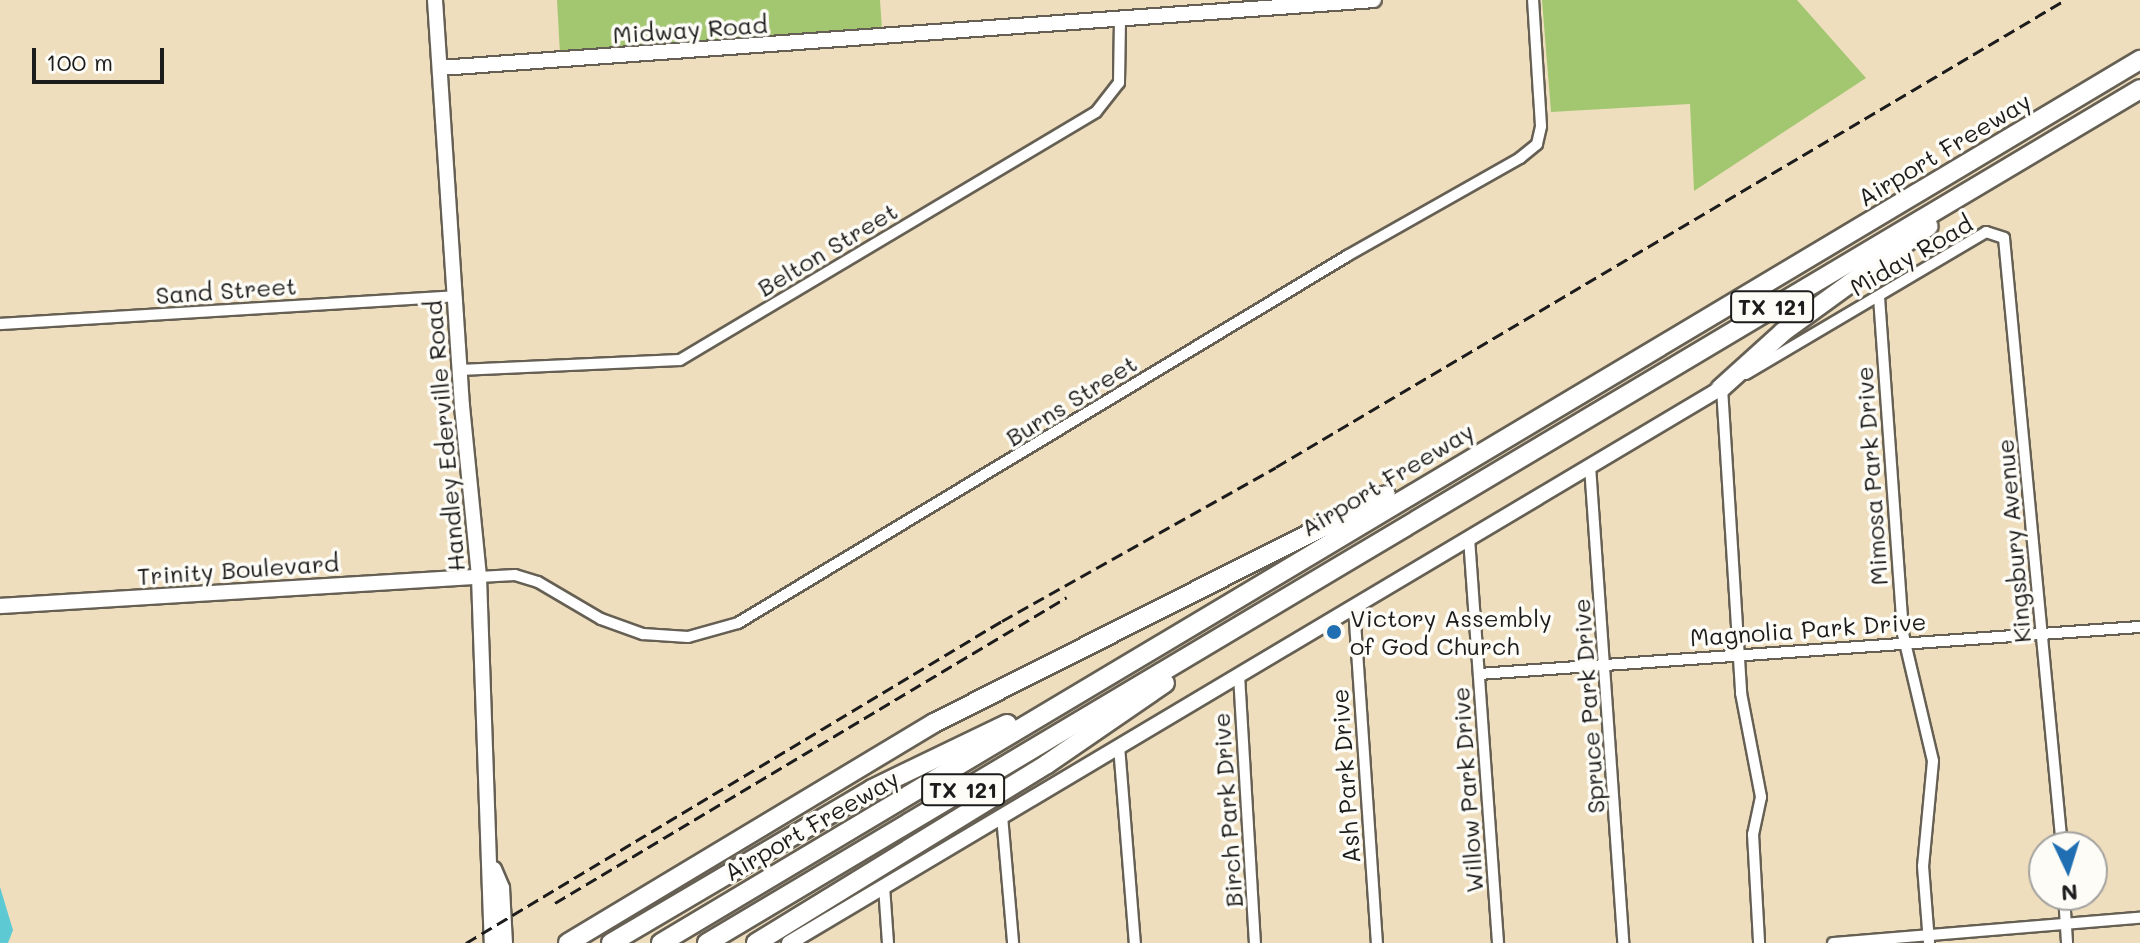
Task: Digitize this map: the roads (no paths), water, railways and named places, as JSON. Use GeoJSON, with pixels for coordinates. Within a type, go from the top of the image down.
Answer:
{"type":"FeatureCollection","features":[{"type":"Feature","properties":{"kind":"highway","name":"Airport Freeway"},"geometry":{"type":"LineString","coordinates":[[661,943],[1502,437],[2140,60]]}},
{"type":"Feature","properties":{"kind":"highway","name":"Airport Freeway"},"geometry":{"type":"LineString","coordinates":[[707,943],[2140,89]]}},
{"type":"Feature","properties":{"kind":"highway"},"geometry":{"type":"LineString","coordinates":[[1720,389],[1783,332],[2018,160]]}},
{"type":"Feature","properties":{"kind":"highway"},"geometry":{"type":"LineString","coordinates":[[568,943],[947,716],[1371,503],[1470,448],[1502,437]]}},
{"type":"Feature","properties":{"kind":"highway"},"geometry":{"type":"LineString","coordinates":[[756,943],[1116,717],[1220,637]]}},
{"type":"Feature","properties":{"kind":"highway"},"geometry":{"type":"LineString","coordinates":[[611,943],[872,789],[1114,672]]}},
{"type":"Feature","properties":{"kind":"main road","name":"Handley Ederville Road"},"geometry":{"type":"LineString","coordinates":[[435,0],[459,370],[479,577],[493,868],[492,943]]}},
{"type":"Feature","properties":{"kind":"main road","name":"Midway Road"},"geometry":{"type":"LineString","coordinates":[[440,68],[1120,19],[1223,6],[1374,0]]}},
{"type":"Feature","properties":{"kind":"main road"},"geometry":{"type":"LineString","coordinates":[[789,943],[1720,389]]}},
{"type":"Feature","properties":{"kind":"main road","name":"Trinity Boulevard"},"geometry":{"type":"LineString","coordinates":[[0,606],[479,577]]}},
{"type":"Feature","properties":{"kind":"main road","name":"Handley Ederville Road"},"geometry":{"type":"LineString","coordinates":[[493,868],[502,888],[505,943]]}},
{"type":"Feature","properties":{"kind":"street","name":"Burns Street"},"geometry":{"type":"LineString","coordinates":[[479,577],[515,575],[538,582],[601,619],[643,634],[688,637],[738,623],[1520,158],[1540,136],[1533,0]]}},
{"type":"Feature","properties":{"kind":"street","name":"Belton Street"},"geometry":{"type":"LineString","coordinates":[[459,370],[680,360],[1096,112],[1113,94],[1122,71],[1120,19]]}},
{"type":"Feature","properties":{"kind":"street","name":"Miday Road"},"geometry":{"type":"LineString","coordinates":[[1720,389],[1986,232],[1999,234]]}},
{"type":"Feature","properties":{"kind":"street","name":"Kingsbury Avenue"},"geometry":{"type":"LineString","coordinates":[[1999,234],[2006,244],[2060,831]]}},
{"type":"Feature","properties":{"kind":"street","name":"Sand Street"},"geometry":{"type":"LineString","coordinates":[[0,324],[454,296]]}},
{"type":"Feature","properties":{"kind":"street","name":"Mimosa Park Drive"},"geometry":{"type":"LineString","coordinates":[[1879,297],[1905,643],[1933,761],[1923,866],[1928,940]]}},
{"type":"Feature","properties":{"kind":"street"},"geometry":{"type":"LineString","coordinates":[[1720,389],[1747,739],[1761,797],[1753,834],[1759,943]]}},
{"type":"Feature","properties":{"kind":"street","name":"Spruce Park Drive"},"geometry":{"type":"LineString","coordinates":[[1590,466],[1606,662],[1623,943]]}},
{"type":"Feature","properties":{"kind":"street","name":"Willow Park Drive"},"geometry":{"type":"LineString","coordinates":[[1469,538],[1498,943]]}},
{"type":"Feature","properties":{"kind":"street","name":"Ash Park Drive"},"geometry":{"type":"LineString","coordinates":[[1354,607],[1377,943]]}},
{"type":"Feature","properties":{"kind":"street","name":"Magnolia Park Drive"},"geometry":{"type":"LineString","coordinates":[[1479,674],[1606,662],[2140,627]]}},
{"type":"Feature","properties":{"kind":"street","name":"Birch Park Drive"},"geometry":{"type":"LineString","coordinates":[[1239,675],[1255,943]]}},
{"type":"Feature","properties":{"kind":"street"},"geometry":{"type":"LineString","coordinates":[[1119,746],[1135,943]]}},
{"type":"Feature","properties":{"kind":"street"},"geometry":{"type":"LineString","coordinates":[[1002,816],[1013,943]]}},
{"type":"Feature","properties":{"kind":"street"},"geometry":{"type":"LineString","coordinates":[[884,886],[888,943]]}},
{"type":"Feature","properties":{"kind":"street"},"geometry":{"type":"LineString","coordinates":[[2065,911],[2067,943]]}},
{"type":"Feature","properties":{"kind":"street"},"geometry":{"type":"LineString","coordinates":[[1833,943],[1928,940],[2140,918]]}},
{"type":"Feature","properties":{"kind":"water"},"geometry":{"type":"Polygon","coordinates":[[[0,887],[13,930],[8,943],[0,943],[0,887]]]}},
{"type":"Feature","properties":{"kind":"railway"},"geometry":{"type":"LineString","coordinates":[[466,943],[1002,621],[1276,467],[2065,0]]}},
{"type":"Feature","properties":{"kind":"railway"},"geometry":{"type":"LineString","coordinates":[[555,903],[1067,597]]}},
{"type":"Feature","properties":{"kind":"place","name":"Victory Assembly of God Church"},"geometry":{"type":"Point","coordinates":[1334,632]}}]}
